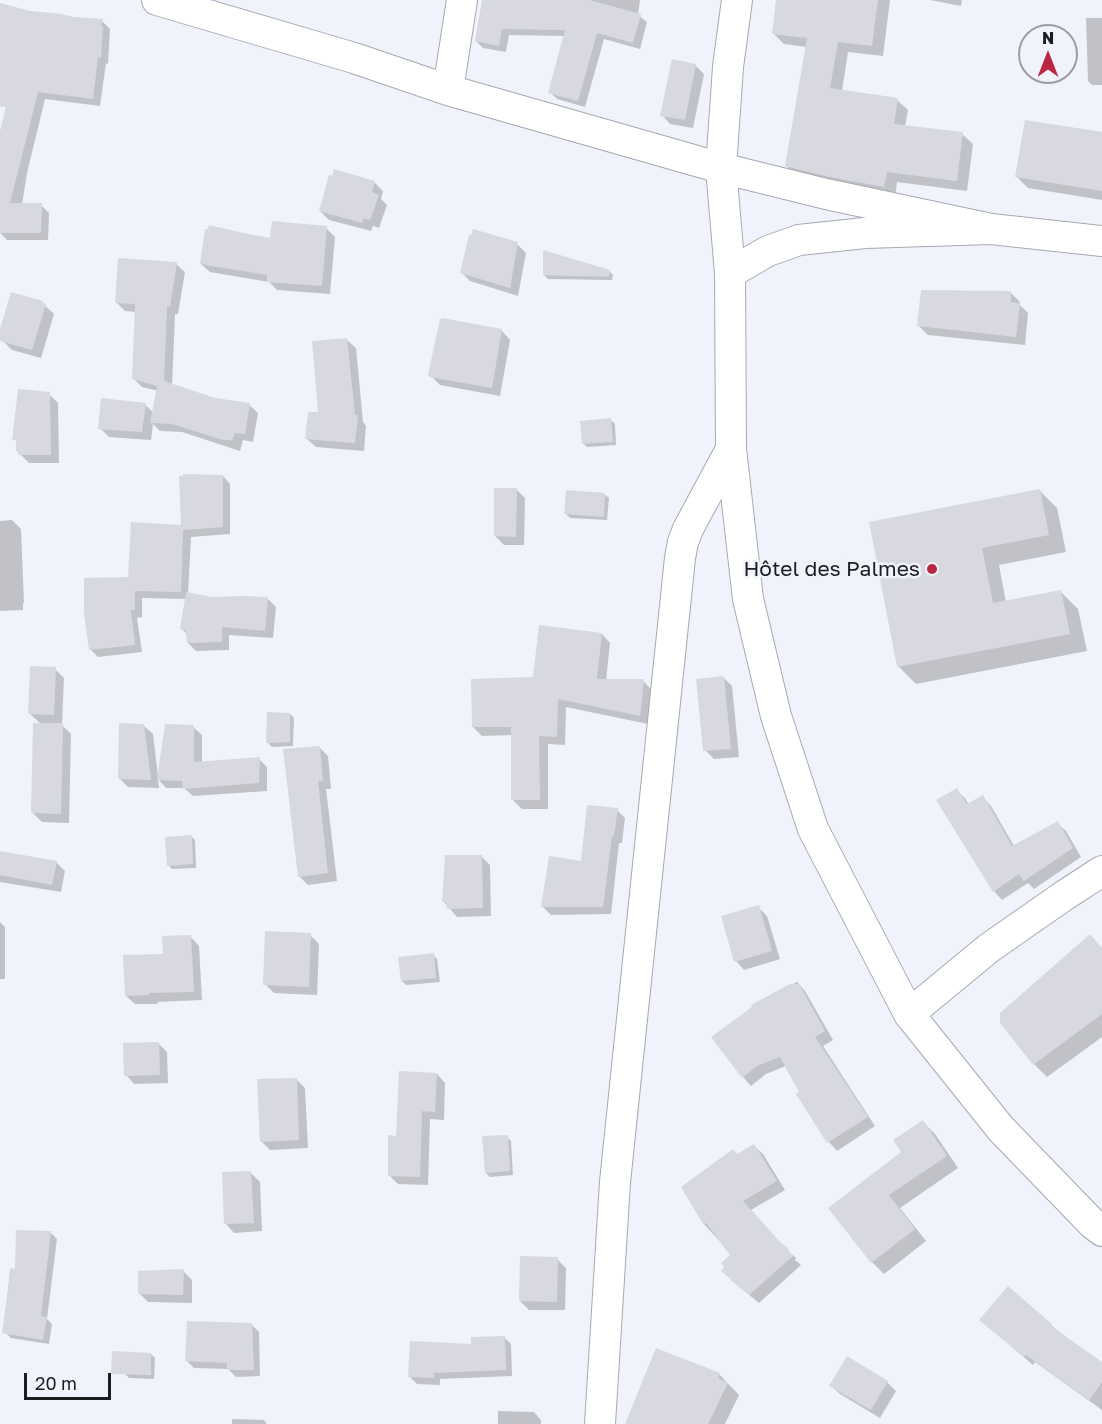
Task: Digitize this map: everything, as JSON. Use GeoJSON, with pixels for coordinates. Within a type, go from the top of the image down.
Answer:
{"type":"FeatureCollection","features":[{"type":"Feature","properties":{"kind":"street"},"geometry":{"type":"LineString","coordinates":[[157,0],[354,58],[448,90],[721,168],[826,194],[991,229],[1102,241]]}},
{"type":"Feature","properties":{"kind":"street"},"geometry":{"type":"LineString","coordinates":[[448,90],[462,0]]}},
{"type":"Feature","properties":{"kind":"street"},"geometry":{"type":"LineString","coordinates":[[738,0],[728,67],[721,168],[730,273],[731,449],[748,599],[776,716],[813,829],[909,1014],[1001,1129],[1092,1224],[1102,1231]]}},
{"type":"Feature","properties":{"kind":"street"},"geometry":{"type":"LineString","coordinates":[[730,273],[768,250],[799,240],[865,233],[991,229]]}},
{"type":"Feature","properties":{"kind":"street"},"geometry":{"type":"LineString","coordinates":[[600,1424],[615,1182],[680,558],[688,529],[731,449]]}},
{"type":"Feature","properties":{"kind":"street"},"geometry":{"type":"LineString","coordinates":[[909,1014],[989,948],[1102,871]]}},
{"type":"Feature","properties":{"kind":"building"},"geometry":{"type":"Polygon","coordinates":[[[482,0],[589,0],[641,14],[633,43],[597,33],[578,101],[548,93],[565,30],[502,29],[499,46],[475,41],[482,0]]]}},
{"type":"Feature","properties":{"kind":"building"},"geometry":{"type":"Polygon","coordinates":[[[776,0],[878,0],[872,46],[838,42],[830,88],[898,98],[894,124],[963,132],[957,181],[887,172],[884,187],[785,166],[807,38],[772,34],[776,0]]]}},
{"type":"Feature","properties":{"kind":"building"},"geometry":{"type":"Polygon","coordinates":[[[0,3],[30,11],[103,19],[101,58],[98,57],[93,99],[38,92],[10,203],[42,203],[41,233],[0,233],[0,131],[6,107],[0,106],[0,3]]]}},
{"type":"Feature","properties":{"kind":"building"},"geometry":{"type":"Polygon","coordinates":[[[672,59],[696,64],[685,120],[660,116],[672,59]]]}},
{"type":"Feature","properties":{"kind":"building"},"geometry":{"type":"Polygon","coordinates":[[[1025,120],[1102,132],[1102,191],[1015,177],[1025,120]]]}},
{"type":"Feature","properties":{"kind":"building"},"geometry":{"type":"Polygon","coordinates":[[[334,169],[375,181],[372,192],[379,195],[370,220],[364,218],[362,223],[319,211],[329,175],[332,176],[334,169]]]}},
{"type":"Feature","properties":{"kind":"building"},"geometry":{"type":"Polygon","coordinates":[[[272,221],[327,226],[322,286],[267,282],[267,275],[200,264],[205,229],[208,229],[209,225],[270,238],[272,221]]]}},
{"type":"Feature","properties":{"kind":"building"},"geometry":{"type":"Polygon","coordinates":[[[473,229],[518,242],[510,288],[460,273],[469,235],[473,229]]]}},
{"type":"Feature","properties":{"kind":"building"},"geometry":{"type":"Polygon","coordinates":[[[543,250],[610,270],[609,277],[543,275],[543,250]]]}},
{"type":"Feature","properties":{"kind":"building"},"geometry":{"type":"Polygon","coordinates":[[[118,258],[177,262],[170,307],[167,306],[164,381],[215,398],[250,403],[245,434],[235,433],[232,440],[223,440],[172,424],[150,423],[157,386],[132,379],[135,304],[115,303],[118,258]]]}},
{"type":"Feature","properties":{"kind":"building"},"geometry":{"type":"Polygon","coordinates":[[[921,290],[1011,291],[1011,302],[1020,303],[1016,337],[917,326],[921,290]]]}},
{"type":"Feature","properties":{"kind":"building"},"geometry":{"type":"Polygon","coordinates":[[[11,292],[43,301],[46,304],[32,350],[0,341],[0,329],[11,292]]]}},
{"type":"Feature","properties":{"kind":"building"},"geometry":{"type":"Polygon","coordinates":[[[442,318],[502,329],[492,388],[429,377],[442,318]]]}},
{"type":"Feature","properties":{"kind":"building"},"geometry":{"type":"Polygon","coordinates":[[[347,338],[355,415],[358,415],[355,443],[305,439],[308,412],[318,412],[312,341],[347,338]]]}},
{"type":"Feature","properties":{"kind":"building"},"geometry":{"type":"Polygon","coordinates":[[[18,389],[50,392],[51,455],[18,455],[16,451],[16,440],[12,440],[18,389]]]}},
{"type":"Feature","properties":{"kind":"building"},"geometry":{"type":"Polygon","coordinates":[[[101,398],[146,403],[142,432],[98,429],[101,398]]]}},
{"type":"Feature","properties":{"kind":"building"},"geometry":{"type":"Polygon","coordinates":[[[611,418],[613,442],[582,444],[580,421],[611,418]]]}},
{"type":"Feature","properties":{"kind":"building"},"geometry":{"type":"Polygon","coordinates":[[[183,474],[223,475],[223,527],[183,530],[181,592],[135,591],[135,610],[131,610],[135,645],[89,650],[84,612],[84,578],[128,577],[131,522],[181,525],[179,476],[183,474]]]}},
{"type":"Feature","properties":{"kind":"building"},"geometry":{"type":"Polygon","coordinates":[[[494,488],[517,488],[516,537],[494,536],[494,488]]]}},
{"type":"Feature","properties":{"kind":"building","name":"Hôtel des Palmes"},"geometry":{"type":"Polygon","coordinates":[[[1040,489],[1049,535],[982,548],[993,603],[1061,590],[1070,634],[897,667],[869,522],[1040,489]]]}},
{"type":"Feature","properties":{"kind":"building"},"geometry":{"type":"Polygon","coordinates":[[[566,490],[605,493],[604,517],[564,514],[566,490]]]}},
{"type":"Feature","properties":{"kind":"building"},"geometry":{"type":"Polygon","coordinates":[[[186,592],[212,597],[268,597],[265,631],[222,627],[222,642],[187,643],[186,630],[180,629],[186,592]]]}},
{"type":"Feature","properties":{"kind":"building"},"geometry":{"type":"Polygon","coordinates":[[[539,625],[602,633],[597,679],[644,679],[640,716],[558,699],[557,737],[539,736],[540,800],[511,800],[511,727],[472,727],[471,679],[533,677],[539,625]]]}},
{"type":"Feature","properties":{"kind":"building"},"geometry":{"type":"Polygon","coordinates":[[[30,666],[56,667],[54,715],[28,714],[30,666]]]}},
{"type":"Feature","properties":{"kind":"building"},"geometry":{"type":"Polygon","coordinates":[[[724,676],[731,749],[703,751],[696,679],[724,676]]]}},
{"type":"Feature","properties":{"kind":"building"},"geometry":{"type":"Polygon","coordinates":[[[267,712],[290,713],[290,742],[266,743],[267,712]]]}},
{"type":"Feature","properties":{"kind":"building"},"geometry":{"type":"Polygon","coordinates":[[[33,723],[63,723],[61,814],[31,813],[33,723]]]}},
{"type":"Feature","properties":{"kind":"building"},"geometry":{"type":"Polygon","coordinates":[[[119,723],[144,724],[151,780],[118,779],[119,723]]]}},
{"type":"Feature","properties":{"kind":"building"},"geometry":{"type":"Polygon","coordinates":[[[165,724],[194,725],[194,762],[260,757],[259,783],[183,789],[182,781],[157,780],[165,724]]]}},
{"type":"Feature","properties":{"kind":"building"},"geometry":{"type":"Polygon","coordinates":[[[320,746],[323,781],[318,781],[328,873],[298,877],[283,749],[320,746]]]}},
{"type":"Feature","properties":{"kind":"building"},"geometry":{"type":"Polygon","coordinates":[[[957,788],[967,804],[983,795],[1012,846],[1058,821],[1073,848],[1024,881],[1019,874],[993,892],[936,800],[957,788]]]}},
{"type":"Feature","properties":{"kind":"building"},"geometry":{"type":"Polygon","coordinates":[[[587,805],[618,808],[603,907],[541,907],[549,856],[581,861],[587,805]]]}},
{"type":"Feature","properties":{"kind":"building"},"geometry":{"type":"Polygon","coordinates":[[[192,835],[193,864],[167,866],[165,837],[192,835]]]}},
{"type":"Feature","properties":{"kind":"building"},"geometry":{"type":"Polygon","coordinates":[[[0,851],[57,861],[52,885],[0,875],[0,851]]]}},
{"type":"Feature","properties":{"kind":"building"},"geometry":{"type":"Polygon","coordinates":[[[445,855],[482,855],[483,908],[447,909],[447,903],[442,902],[445,855]]]}},
{"type":"Feature","properties":{"kind":"building"},"geometry":{"type":"Polygon","coordinates":[[[759,905],[772,951],[734,962],[721,916],[759,905]]]}},
{"type":"Feature","properties":{"kind":"building"},"geometry":{"type":"Polygon","coordinates":[[[265,931],[311,933],[309,987],[263,985],[265,931]]]}},
{"type":"Feature","properties":{"kind":"building"},"geometry":{"type":"Polygon","coordinates":[[[1090,934],[1102,948],[1102,1014],[1033,1065],[1000,1023],[1000,1013],[1090,934]]]}},
{"type":"Feature","properties":{"kind":"building"},"geometry":{"type":"Polygon","coordinates":[[[191,935],[194,992],[125,996],[123,955],[163,954],[162,936],[191,935]]]}},
{"type":"Feature","properties":{"kind":"building"},"geometry":{"type":"Polygon","coordinates":[[[434,953],[436,978],[401,981],[398,957],[434,953]]]}},
{"type":"Feature","properties":{"kind":"building"},"geometry":{"type":"Polygon","coordinates":[[[790,984],[799,984],[825,1031],[815,1037],[868,1117],[827,1143],[796,1094],[799,1092],[780,1057],[757,1066],[742,1078],[711,1037],[752,1007],[751,1005],[790,984]]]}},
{"type":"Feature","properties":{"kind":"building"},"geometry":{"type":"Polygon","coordinates":[[[159,1042],[160,1075],[124,1076],[123,1043],[159,1042]]]}},
{"type":"Feature","properties":{"kind":"building"},"geometry":{"type":"Polygon","coordinates":[[[399,1071],[437,1073],[435,1112],[422,1111],[420,1177],[388,1176],[388,1135],[396,1136],[399,1071]]]}},
{"type":"Feature","properties":{"kind":"building"},"geometry":{"type":"Polygon","coordinates":[[[297,1078],[299,1140],[260,1142],[257,1079],[297,1078]]]}},
{"type":"Feature","properties":{"kind":"building"},"geometry":{"type":"Polygon","coordinates":[[[923,1120],[947,1156],[889,1195],[915,1229],[871,1263],[828,1208],[901,1152],[893,1140],[923,1120]]]}},
{"type":"Feature","properties":{"kind":"building"},"geometry":{"type":"Polygon","coordinates":[[[508,1135],[510,1171],[485,1173],[482,1136],[508,1135]]]}},
{"type":"Feature","properties":{"kind":"building"},"geometry":{"type":"Polygon","coordinates":[[[754,1144],[777,1181],[743,1201],[793,1256],[749,1295],[721,1271],[724,1267],[721,1263],[730,1255],[706,1223],[703,1224],[681,1187],[733,1149],[737,1154],[754,1144]]]}},
{"type":"Feature","properties":{"kind":"building"},"geometry":{"type":"Polygon","coordinates":[[[251,1171],[254,1223],[224,1224],[222,1172],[251,1171]]]}},
{"type":"Feature","properties":{"kind":"building"},"geometry":{"type":"Polygon","coordinates":[[[16,1230],[51,1231],[41,1316],[47,1317],[43,1340],[2,1333],[11,1268],[15,1269],[16,1230]]]}},
{"type":"Feature","properties":{"kind":"building"},"geometry":{"type":"Polygon","coordinates":[[[520,1256],[558,1257],[557,1302],[519,1301],[520,1256]]]}},
{"type":"Feature","properties":{"kind":"building"},"geometry":{"type":"Polygon","coordinates":[[[184,1269],[183,1295],[138,1294],[138,1271],[184,1269]]]}},
{"type":"Feature","properties":{"kind":"building"},"geometry":{"type":"Polygon","coordinates":[[[1008,1286],[1052,1324],[1051,1326],[1102,1362],[1102,1382],[1089,1400],[1026,1355],[1024,1357],[979,1320],[1008,1286]]]}},
{"type":"Feature","properties":{"kind":"building"},"geometry":{"type":"Polygon","coordinates":[[[187,1321],[252,1323],[254,1370],[227,1370],[227,1363],[185,1361],[187,1321]]]}},
{"type":"Feature","properties":{"kind":"building"},"geometry":{"type":"Polygon","coordinates":[[[505,1336],[506,1370],[434,1373],[434,1378],[408,1377],[410,1341],[471,1344],[471,1337],[505,1336]]]}},
{"type":"Feature","properties":{"kind":"building"},"geometry":{"type":"Polygon","coordinates":[[[656,1348],[720,1373],[718,1378],[728,1383],[708,1424],[625,1424],[656,1348]]]}},
{"type":"Feature","properties":{"kind":"building"},"geometry":{"type":"Polygon","coordinates":[[[112,1351],[151,1353],[151,1375],[111,1374],[112,1351]]]}},
{"type":"Feature","properties":{"kind":"building"},"geometry":{"type":"Polygon","coordinates":[[[847,1356],[888,1381],[871,1410],[829,1386],[847,1356]]]}},
{"type":"Feature","properties":{"kind":"place","name":"Hôtel des Palmes"},"geometry":{"type":"Point","coordinates":[932,569]}}]}
